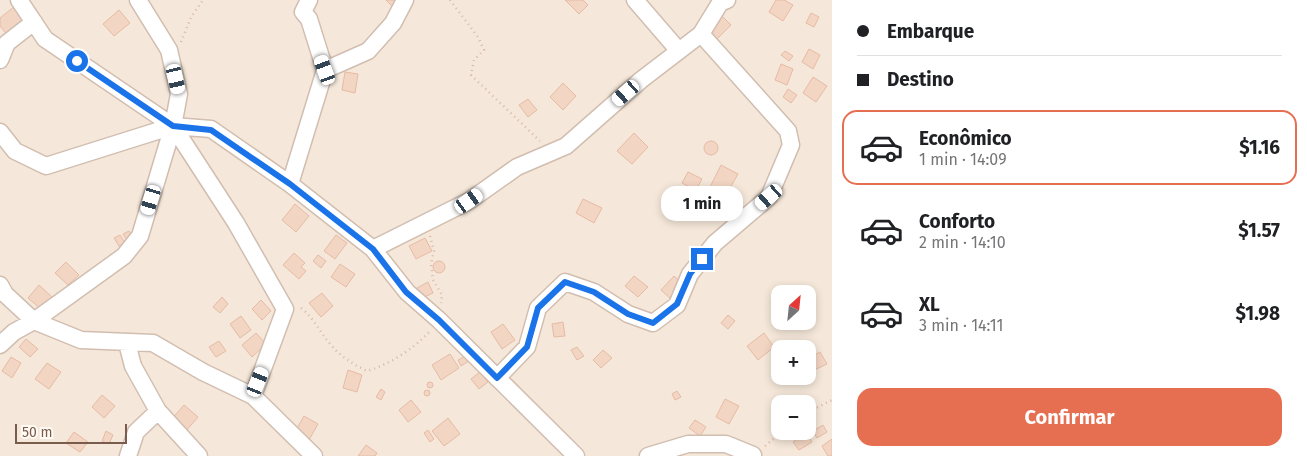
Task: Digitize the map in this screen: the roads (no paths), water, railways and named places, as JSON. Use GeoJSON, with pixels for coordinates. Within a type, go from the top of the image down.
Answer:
{"type":"FeatureCollection","features":[{"type":"Feature","properties":{"kind":"street"},"geometry":{"type":"LineString","coordinates":[[19,0],[45,39],[173,126],[236,223],[285,309],[253,396]]}},
{"type":"Feature","properties":{"kind":"street"},"geometry":{"type":"LineString","coordinates":[[0,345],[14,332],[124,256],[140,236],[173,126],[179,94],[169,50],[138,0]]}},
{"type":"Feature","properties":{"kind":"street"},"geometry":{"type":"LineString","coordinates":[[290,184],[325,70],[309,19],[303,12],[309,0]]}},
{"type":"Feature","properties":{"kind":"street"},"geometry":{"type":"LineString","coordinates":[[325,70],[368,51],[393,22],[405,0]]}},
{"type":"Feature","properties":{"kind":"street"},"geometry":{"type":"LineString","coordinates":[[635,0],[680,51]]}},
{"type":"Feature","properties":{"kind":"street"},"geometry":{"type":"LineString","coordinates":[[373,249],[469,201],[517,167],[566,146],[641,80],[701,34],[721,1]]}},
{"type":"Feature","properties":{"kind":"street"},"geometry":{"type":"LineString","coordinates":[[0,60],[7,43],[34,22]]}},
{"type":"Feature","properties":{"kind":"street"},"geometry":{"type":"LineString","coordinates":[[497,378],[527,347],[538,308],[565,282],[594,292],[628,314],[653,323],[677,304],[690,274],[714,243],[769,197],[791,145],[788,131],[701,34]]}},
{"type":"Feature","properties":{"kind":"street"},"geometry":{"type":"LineString","coordinates":[[0,132],[16,151],[46,166],[173,126],[211,130],[290,184],[373,249],[406,292],[439,320],[576,456]]}},
{"type":"Feature","properties":{"kind":"street"},"geometry":{"type":"LineString","coordinates":[[0,285],[4,294],[34,320],[81,340],[153,344],[203,372],[253,396],[314,456]]}},
{"type":"Feature","properties":{"kind":"street"},"geometry":{"type":"LineString","coordinates":[[127,343],[133,366],[158,411],[199,456]]}},
{"type":"Feature","properties":{"kind":"street"},"geometry":{"type":"LineString","coordinates":[[128,456],[136,432],[158,411]]}},
{"type":"Feature","properties":{"kind":"street"},"geometry":{"type":"LineString","coordinates":[[648,456],[688,444],[726,444],[753,455]]}}]}
